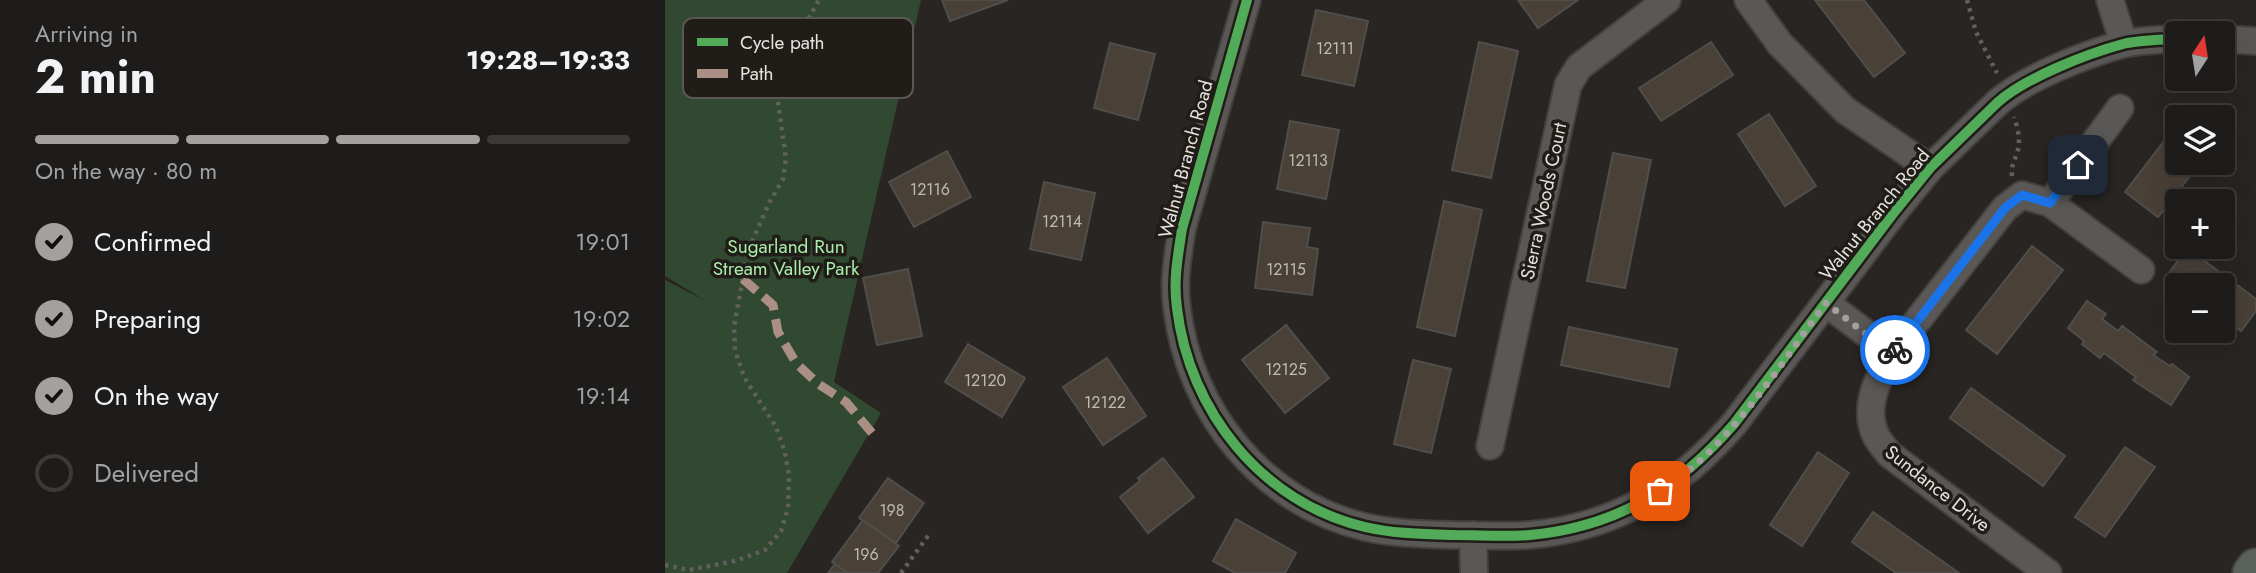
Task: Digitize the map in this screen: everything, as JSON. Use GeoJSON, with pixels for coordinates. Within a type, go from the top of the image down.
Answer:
{"type":"FeatureCollection","features":[{"type":"Feature","properties":{"kind":"highway"},"geometry":{"type":"LineString","coordinates":[[2252,573],[2256,568]]}},
{"type":"Feature","properties":{"kind":"street","name":"Walnut Branch Road"},"geometry":{"type":"LineString","coordinates":[[1247,0],[1182,229],[1176,268],[1176,306],[1182,344],[1195,382],[1214,419],[1237,449],[1263,475],[1291,496],[1327,515],[1364,527],[1400,533],[1528,535],[1567,530],[1619,513],[1677,481],[1707,454],[1734,424],[1930,168],[2006,95],[2071,62],[2124,44],[2165,40]]}},
{"type":"Feature","properties":{"kind":"street","name":"Sierra Woods Court"},"geometry":{"type":"LineString","coordinates":[[1490,446],[1568,85],[1579,67],[1667,0]]}},
{"type":"Feature","properties":{"kind":"street"},"geometry":{"type":"LineString","coordinates":[[1748,0],[1780,44],[1845,110],[1930,168]]}},
{"type":"Feature","properties":{"kind":"street"},"geometry":{"type":"LineString","coordinates":[[2110,0],[2124,44]]}},
{"type":"Feature","properties":{"kind":"street"},"geometry":{"type":"LineString","coordinates":[[2235,39],[2256,41]]}},
{"type":"Feature","properties":{"kind":"street"},"geometry":{"type":"LineString","coordinates":[[2050,203],[2120,108]]}},
{"type":"Feature","properties":{"kind":"street"},"geometry":{"type":"LineString","coordinates":[[2022,195],[2050,203],[2141,270]]}},
{"type":"Feature","properties":{"kind":"street","name":"Sundance Drive"},"geometry":{"type":"LineString","coordinates":[[2022,195],[2005,208],[1892,354],[1874,390],[1870,418],[1876,437],[1889,454],[2048,573]]}},
{"type":"Feature","properties":{"kind":"street"},"geometry":{"type":"LineString","coordinates":[[1826,303],[1892,354]]}},
{"type":"Feature","properties":{"kind":"street"},"geometry":{"type":"LineString","coordinates":[[1473,535],[1475,573]]}},
{"type":"Feature","properties":{"kind":"path"},"geometry":{"type":"LineString","coordinates":[[809,18],[819,0]]}},
{"type":"Feature","properties":{"kind":"path"},"geometry":{"type":"LineString","coordinates":[[1967,0],[1976,32],[2018,127],[2019,150],[2011,166],[2012,181],[2022,195]]}},
{"type":"Feature","properties":{"kind":"path"},"geometry":{"type":"LineString","coordinates":[[665,565],[689,570],[735,561],[765,550],[781,531],[787,508],[789,476],[785,453],[776,427],[744,377],[734,350],[734,326],[748,251],[783,179],[786,159],[777,98]]}},
{"type":"Feature","properties":{"kind":"path"},"geometry":{"type":"LineString","coordinates":[[901,573],[930,533]]}},
{"type":"Feature","properties":{"kind":"green space","name":"Sugarland Run Stream Valley Park"},"geometry":{"type":"Polygon","coordinates":[[[665,0],[921,0],[913,35],[913,18],[683,18],[683,98],[899,98],[834,382],[881,413],[787,573],[665,573],[665,280],[706,301],[665,276],[665,0]]]}},
{"type":"Feature","properties":{"kind":"building"},"geometry":{"type":"Polygon","coordinates":[[[942,0],[1008,0],[950,21],[942,0]]]}},
{"type":"Feature","properties":{"kind":"building"},"geometry":{"type":"Polygon","coordinates":[[[1518,0],[1578,0],[1538,28],[1518,0]]]}},
{"type":"Feature","properties":{"kind":"building"},"geometry":{"type":"Polygon","coordinates":[[[1815,0],[1864,0],[1905,53],[1874,77],[1815,0]]]}},
{"type":"Feature","properties":{"kind":"building"},"geometry":{"type":"Polygon","coordinates":[[[1316,10],[1368,21],[1354,86],[1302,75],[1316,10]]]}},
{"type":"Feature","properties":{"kind":"building"},"geometry":{"type":"Polygon","coordinates":[[[1479,42],[1518,51],[1491,178],[1452,170],[1479,42]]]}},
{"type":"Feature","properties":{"kind":"building"},"geometry":{"type":"Polygon","coordinates":[[[1711,42],[1733,75],[1661,121],[1639,88],[1711,42]]]}},
{"type":"Feature","properties":{"kind":"building"},"geometry":{"type":"Polygon","coordinates":[[[1110,43],[1155,54],[1138,120],[1094,108],[1110,43]]]}},
{"type":"Feature","properties":{"kind":"building"},"geometry":{"type":"Polygon","coordinates":[[[1769,114],[1816,186],[1785,206],[1738,134],[1769,114]]]}},
{"type":"Feature","properties":{"kind":"building"},"geometry":{"type":"Polygon","coordinates":[[[1290,121],[1339,130],[1326,199],[1277,189],[1290,121]]]}},
{"type":"Feature","properties":{"kind":"building"},"geometry":{"type":"Polygon","coordinates":[[[2165,140],[2165,175],[2191,175],[2180,189],[2165,189],[2165,208],[2158,217],[2125,192],[2165,140]]]}},
{"type":"Feature","properties":{"kind":"building"},"geometry":{"type":"Polygon","coordinates":[[[947,151],[971,197],[914,227],[889,182],[947,151]]]}},
{"type":"Feature","properties":{"kind":"building"},"geometry":{"type":"Polygon","coordinates":[[[1613,153],[1651,160],[1625,288],[1587,281],[1613,153]]]}},
{"type":"Feature","properties":{"kind":"building"},"geometry":{"type":"Polygon","coordinates":[[[1044,182],[1095,193],[1081,260],[1030,249],[1044,182]]]}},
{"type":"Feature","properties":{"kind":"building"},"geometry":{"type":"Polygon","coordinates":[[[1444,201],[1482,210],[1455,336],[1417,327],[1444,201]]]}},
{"type":"Feature","properties":{"kind":"building"},"geometry":{"type":"Polygon","coordinates":[[[1263,222],[1310,228],[1307,247],[1318,249],[1312,295],[1255,288],[1263,222]]]}},
{"type":"Feature","properties":{"kind":"building"},"geometry":{"type":"Polygon","coordinates":[[[2032,246],[2063,270],[1997,354],[1966,330],[2032,246]]]}},
{"type":"Feature","properties":{"kind":"building"},"geometry":{"type":"Polygon","coordinates":[[[2179,259],[2202,259],[2221,273],[2169,273],[2179,259]]]}},
{"type":"Feature","properties":{"kind":"building"},"geometry":{"type":"Polygon","coordinates":[[[908,269],[922,336],[877,345],[863,278],[908,269]]]}},
{"type":"Feature","properties":{"kind":"building"},"geometry":{"type":"Polygon","coordinates":[[[2235,283],[2256,299],[2256,311],[2241,331],[2235,327],[2235,283]]]}},
{"type":"Feature","properties":{"kind":"building"},"geometry":{"type":"Polygon","coordinates":[[[2087,301],[2106,314],[2102,319],[2118,331],[2122,326],[2157,352],[2153,355],[2170,366],[2172,364],[2189,377],[2171,405],[2133,380],[2136,377],[2104,353],[2100,358],[2068,328],[2087,301]]]}},
{"type":"Feature","properties":{"kind":"building"},"geometry":{"type":"Polygon","coordinates":[[[1286,325],[1329,378],[1285,413],[1242,360],[1286,325]]]}},
{"type":"Feature","properties":{"kind":"building"},"geometry":{"type":"Polygon","coordinates":[[[1569,327],[1677,349],[1669,387],[1561,365],[1569,327]]]}},
{"type":"Feature","properties":{"kind":"building"},"geometry":{"type":"Polygon","coordinates":[[[968,344],[1025,378],[1002,417],[945,382],[968,344]]]}},
{"type":"Feature","properties":{"kind":"building"},"geometry":{"type":"Polygon","coordinates":[[[1107,358],[1146,416],[1103,445],[1063,387],[1107,358]]]}},
{"type":"Feature","properties":{"kind":"building"},"geometry":{"type":"Polygon","coordinates":[[[1413,360],[1451,369],[1431,453],[1394,444],[1413,360]]]}},
{"type":"Feature","properties":{"kind":"building"},"geometry":{"type":"Polygon","coordinates":[[[1971,388],[2065,456],[2043,486],[1950,418],[1971,388]]]}},
{"type":"Feature","properties":{"kind":"building"},"geometry":{"type":"Polygon","coordinates":[[[2125,447],[2155,467],[2105,537],[2075,517],[2125,447]]]}},
{"type":"Feature","properties":{"kind":"building"},"geometry":{"type":"Polygon","coordinates":[[[1818,452],[1849,473],[1802,546],[1770,525],[1818,452]]]}},
{"type":"Feature","properties":{"kind":"building"},"geometry":{"type":"Polygon","coordinates":[[[1163,458],[1194,497],[1148,533],[1120,497],[1163,458]]]}},
{"type":"Feature","properties":{"kind":"building"},"geometry":{"type":"Polygon","coordinates":[[[888,478],[924,503],[896,543],[859,518],[888,478]]]}},
{"type":"Feature","properties":{"kind":"building"},"geometry":{"type":"Polygon","coordinates":[[[1873,512],[1959,573],[1896,573],[1852,542],[1873,512]]]}},
{"type":"Feature","properties":{"kind":"building"},"geometry":{"type":"Polygon","coordinates":[[[1236,519],[1296,553],[1285,573],[1235,573],[1213,561],[1236,519]]]}},
{"type":"Feature","properties":{"kind":"building"},"geometry":{"type":"Polygon","coordinates":[[[863,520],[899,546],[878,573],[848,573],[832,562],[863,520]]]}},
{"type":"Feature","properties":{"kind":"building"},"geometry":{"type":"Polygon","coordinates":[[[835,564],[848,573],[828,573],[835,564]]]}},
{"type":"Feature","properties":{"kind":"marked path"},"geometry":{"type":"LineString","coordinates":[[743,279],[773,305],[778,332],[796,363],[817,383],[846,402],[873,434]]}},
{"type":"Feature","properties":{"kind":"cycle path"},"geometry":{"type":"LineString","coordinates":[[1247,0],[1182,229],[1176,288],[1184,346],[1197,382],[1215,416],[1237,447],[1263,474],[1294,497],[1328,515],[1365,527],[1421,534],[1511,536],[1561,531],[1618,514],[1667,486],[1690,468],[1734,424],[1930,168],[1997,103],[2039,76],[2092,54],[2130,43],[2165,39]]}},
{"type":"Feature","properties":{"kind":"way so far"},"geometry":{"type":"LineString","coordinates":[[1660,491],[1677,481],[1707,454],[1734,424],[1826,303],[1892,354],[1895,350]]}},
{"type":"Feature","properties":{"kind":"route"},"geometry":{"type":"LineString","coordinates":[[1895,350],[2005,208],[2022,195],[2050,203],[2078,165]]}}]}
